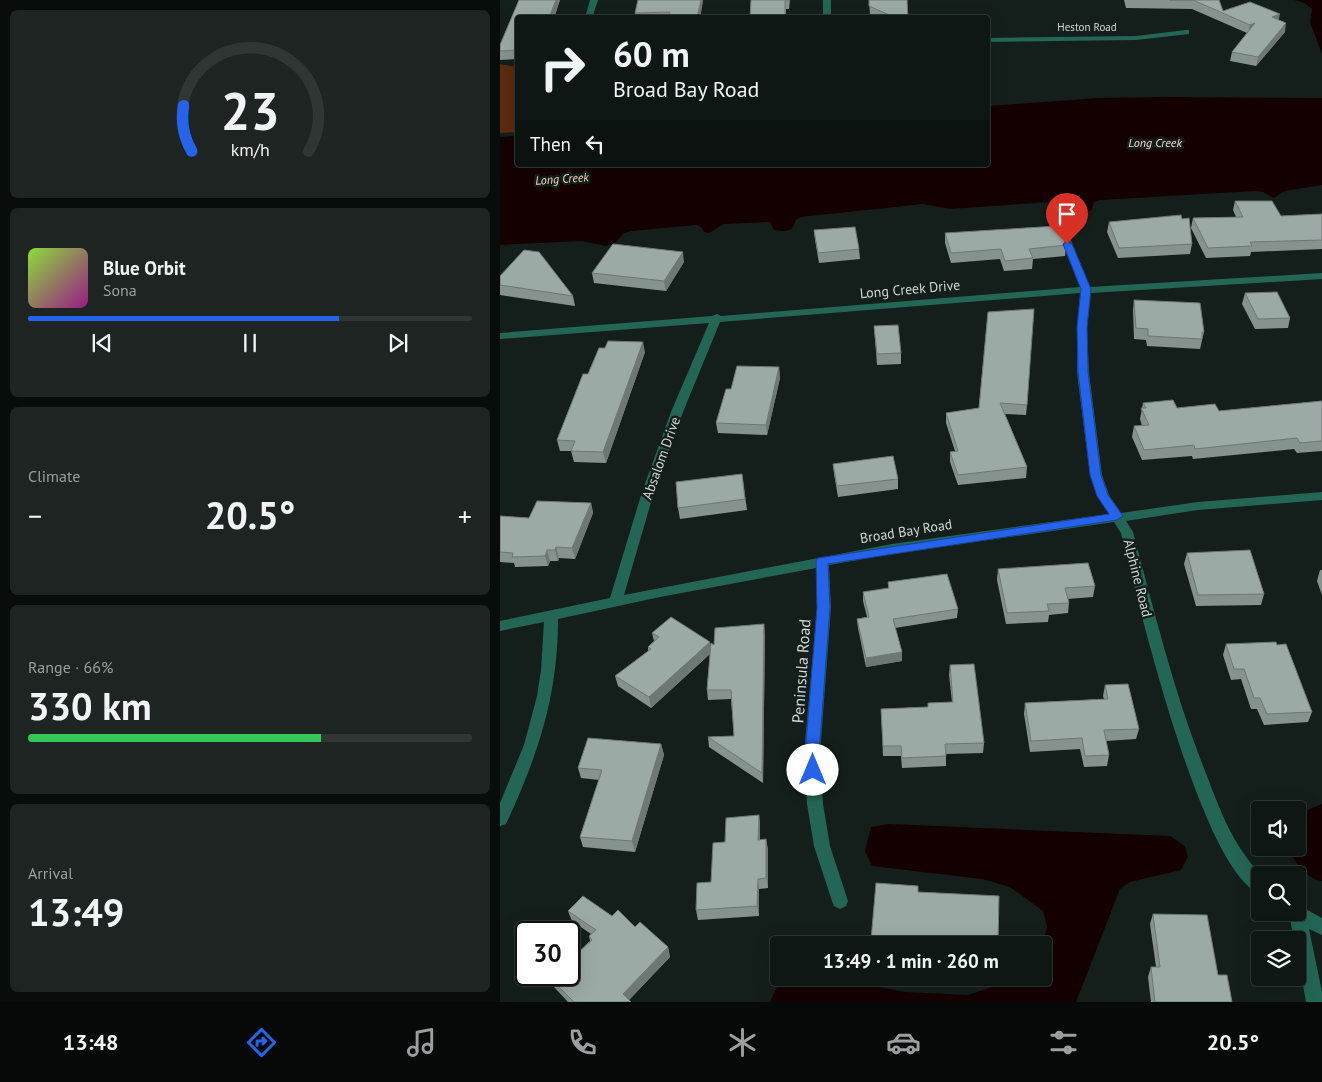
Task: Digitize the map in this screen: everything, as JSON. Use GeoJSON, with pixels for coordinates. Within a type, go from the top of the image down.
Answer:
{"type":"FeatureCollection","features":[{"type":"Feature","properties":{"kind":"street"},"geometry":{"type":"LineString","coordinates":[[589,15],[594,0]]}},
{"type":"Feature","properties":{"kind":"street"},"geometry":{"type":"LineString","coordinates":[[827,0],[828,15]]}},
{"type":"Feature","properties":{"kind":"street","name":"Heston Road"},"geometry":{"type":"LineString","coordinates":[[990,40],[1136,38],[1186,32]]}},
{"type":"Feature","properties":{"kind":"street","name":"Alphine Road"},"geometry":{"type":"LineString","coordinates":[[1061,228],[1086,289],[1082,327],[1083,372],[1096,475],[1103,496],[1127,532],[1163,671],[1187,745],[1222,834],[1238,861],[1251,876]]}},
{"type":"Feature","properties":{"kind":"street","name":"Long Creek Drive"},"geometry":{"type":"LineString","coordinates":[[500,336],[717,317],[1086,289],[1322,276]]}},
{"type":"Feature","properties":{"kind":"street","name":"Absalom Drive"},"geometry":{"type":"LineString","coordinates":[[615,602],[648,492],[677,412],[717,317]]}},
{"type":"Feature","properties":{"kind":"street","name":"Broad Bay Road"},"geometry":{"type":"LineString","coordinates":[[500,626],[822,561],[1117,516],[1198,506],[1322,496]]}},
{"type":"Feature","properties":{"kind":"street","name":"Peninsula Road"},"geometry":{"type":"LineString","coordinates":[[822,561],[824,608],[812,754],[815,804],[822,846],[840,901]]}},
{"type":"Feature","properties":{"kind":"street"},"geometry":{"type":"LineString","coordinates":[[500,819],[533,744],[546,695],[552,650],[551,616]]}},
{"type":"Feature","properties":{"kind":"street"},"geometry":{"type":"LineString","coordinates":[[1306,919],[1322,927]]}},
{"type":"Feature","properties":{"kind":"street"},"geometry":{"type":"LineString","coordinates":[[1298,921],[1315,1002]]}},
{"type":"Feature","properties":{"kind":"shaded area"},"geometry":{"type":"Polygon","coordinates":[[[500,64],[515,67],[515,132],[500,133],[500,64]]]}},
{"type":"Feature","properties":{"kind":"water"},"geometry":{"type":"Polygon","coordinates":[[[1294,0],[1322,0],[1322,54],[1310,22],[1312,9],[1304,3],[1294,0]]]}},
{"type":"Feature","properties":{"kind":"water","name":"Long Creek"},"geometry":{"type":"Polygon","coordinates":[[[1097,98],[1322,98],[1322,185],[1285,191],[1274,198],[1263,192],[1256,191],[1100,200],[1094,202],[1091,211],[1084,213],[1074,212],[1070,203],[1063,201],[950,209],[923,204],[801,217],[796,220],[792,229],[785,231],[774,230],[770,222],[724,224],[709,233],[704,232],[701,227],[696,225],[632,231],[624,233],[614,244],[606,246],[582,241],[500,245],[500,137],[515,136],[515,167],[990,167],[990,106],[1097,98]]]}},
{"type":"Feature","properties":{"kind":"water"},"geometry":{"type":"Polygon","coordinates":[[[1322,804],[1322,881],[1316,880],[1306,873],[1306,866],[1300,866],[1292,856],[1306,856],[1306,811],[1322,804]]]}},
{"type":"Feature","properties":{"kind":"water"},"geometry":{"type":"Polygon","coordinates":[[[889,824],[1170,836],[1185,846],[1188,857],[1181,870],[1130,882],[1120,889],[1076,1002],[770,1002],[777,986],[875,986],[905,992],[968,995],[995,986],[1052,986],[1052,936],[1045,936],[1047,927],[1043,911],[1010,887],[982,879],[872,866],[865,851],[871,827],[889,824]]]}},
{"type":"Feature","properties":{"kind":"building"},"geometry":{"type":"Polygon","coordinates":[[[519,0],[556,0],[550,15],[515,15],[515,50],[500,51],[500,45],[519,0]]]}},
{"type":"Feature","properties":{"kind":"building"},"geometry":{"type":"Polygon","coordinates":[[[638,0],[701,0],[698,15],[669,15],[670,12],[635,13],[638,0]]]}},
{"type":"Feature","properties":{"kind":"building"},"geometry":{"type":"Polygon","coordinates":[[[751,0],[789,0],[785,1],[785,15],[750,15],[751,0]]]}},
{"type":"Feature","properties":{"kind":"building"},"geometry":{"type":"Polygon","coordinates":[[[869,0],[907,0],[908,15],[889,15],[869,6],[869,0]]]}},
{"type":"Feature","properties":{"kind":"building"},"geometry":{"type":"Polygon","coordinates":[[[1193,0],[1219,0],[1223,11],[1250,2],[1280,14],[1272,17],[1286,23],[1258,57],[1232,52],[1255,23],[1250,25],[1193,0]]]}},
{"type":"Feature","properties":{"kind":"building"},"geometry":{"type":"Polygon","coordinates":[[[1235,201],[1272,201],[1281,216],[1322,214],[1322,240],[1250,242],[1252,246],[1208,248],[1193,218],[1243,217],[1235,201]]]}},
{"type":"Feature","properties":{"kind":"building"},"geometry":{"type":"Polygon","coordinates":[[[1181,215],[1182,219],[1189,218],[1192,244],[1119,248],[1109,222],[1181,215]]]}},
{"type":"Feature","properties":{"kind":"building"},"geometry":{"type":"Polygon","coordinates":[[[1058,226],[1066,245],[1029,249],[1033,258],[1005,261],[1001,249],[951,253],[945,233],[1058,226]]]}},
{"type":"Feature","properties":{"kind":"building"},"geometry":{"type":"Polygon","coordinates":[[[855,227],[859,249],[818,253],[814,230],[855,227]]]}},
{"type":"Feature","properties":{"kind":"building"},"geometry":{"type":"Polygon","coordinates":[[[613,244],[683,252],[664,281],[592,273],[613,244]]]}},
{"type":"Feature","properties":{"kind":"building"},"geometry":{"type":"Polygon","coordinates":[[[524,250],[539,252],[573,296],[500,285],[500,276],[524,250]]]}},
{"type":"Feature","properties":{"kind":"building"},"geometry":{"type":"Polygon","coordinates":[[[1277,292],[1290,318],[1258,319],[1245,293],[1277,292]]]}},
{"type":"Feature","properties":{"kind":"building"},"geometry":{"type":"Polygon","coordinates":[[[1134,300],[1200,303],[1204,332],[1202,332],[1202,339],[1148,336],[1148,329],[1136,328],[1134,300]]]}},
{"type":"Feature","properties":{"kind":"building"},"geometry":{"type":"Polygon","coordinates":[[[1034,309],[1027,405],[1000,403],[1027,467],[958,475],[950,452],[958,451],[946,413],[979,408],[988,312],[1034,309]]]}},
{"type":"Feature","properties":{"kind":"building"},"geometry":{"type":"Polygon","coordinates":[[[898,325],[901,353],[877,354],[874,326],[898,325]]]}},
{"type":"Feature","properties":{"kind":"building"},"geometry":{"type":"Polygon","coordinates":[[[608,341],[643,342],[603,452],[571,451],[575,441],[557,440],[583,374],[588,374],[599,348],[605,348],[608,341]]]}},
{"type":"Feature","properties":{"kind":"building"},"geometry":{"type":"Polygon","coordinates":[[[737,366],[779,367],[766,425],[716,423],[726,389],[731,389],[737,366]]]}},
{"type":"Feature","properties":{"kind":"building"},"geometry":{"type":"Polygon","coordinates":[[[1173,400],[1177,408],[1215,404],[1219,411],[1322,401],[1322,441],[1300,443],[1297,438],[1195,449],[1194,445],[1144,450],[1134,426],[1149,425],[1141,408],[1146,408],[1143,403],[1173,400]]]}},
{"type":"Feature","properties":{"kind":"building"},"geometry":{"type":"Polygon","coordinates":[[[893,456],[898,479],[837,486],[833,464],[893,456]]]}},
{"type":"Feature","properties":{"kind":"building"},"geometry":{"type":"Polygon","coordinates":[[[742,474],[745,499],[678,508],[676,482],[742,474]]]}},
{"type":"Feature","properties":{"kind":"building"},"geometry":{"type":"Polygon","coordinates":[[[537,501],[591,503],[572,548],[556,547],[555,550],[547,550],[545,556],[512,557],[513,553],[500,552],[500,516],[529,518],[537,501]]]}},
{"type":"Feature","properties":{"kind":"building"},"geometry":{"type":"Polygon","coordinates":[[[1250,550],[1264,594],[1198,595],[1187,553],[1250,550]]]}},
{"type":"Feature","properties":{"kind":"building"},"geometry":{"type":"Polygon","coordinates":[[[1088,563],[1095,586],[1065,588],[1069,603],[1047,604],[1049,611],[1007,613],[998,569],[1088,563]]]}},
{"type":"Feature","properties":{"kind":"building"},"geometry":{"type":"Polygon","coordinates":[[[947,574],[958,609],[893,619],[902,652],[866,658],[857,619],[869,617],[863,592],[889,588],[888,582],[947,574]]]}},
{"type":"Feature","properties":{"kind":"building"},"geometry":{"type":"Polygon","coordinates":[[[671,617],[710,642],[649,697],[615,676],[651,649],[648,647],[659,637],[652,633],[671,617]]]}},
{"type":"Feature","properties":{"kind":"building"},"geometry":{"type":"Polygon","coordinates":[[[764,624],[762,773],[708,737],[734,736],[731,690],[707,690],[711,643],[714,645],[715,628],[764,624]]]}},
{"type":"Feature","properties":{"kind":"building"},"geometry":{"type":"Polygon","coordinates":[[[1276,642],[1277,645],[1286,644],[1312,712],[1267,714],[1260,698],[1254,698],[1244,669],[1234,669],[1226,644],[1276,642]]]}},
{"type":"Feature","properties":{"kind":"building"},"geometry":{"type":"Polygon","coordinates":[[[974,664],[984,743],[945,744],[946,756],[902,758],[901,746],[883,746],[881,709],[928,707],[928,703],[953,702],[950,665],[974,664]]]}},
{"type":"Feature","properties":{"kind":"building"},"geometry":{"type":"Polygon","coordinates":[[[1128,684],[1139,729],[1104,730],[1109,755],[1085,756],[1082,738],[1031,741],[1025,703],[1108,699],[1105,685],[1128,684]]]}},
{"type":"Feature","properties":{"kind":"building"},"geometry":{"type":"Polygon","coordinates":[[[588,738],[661,744],[632,841],[580,837],[602,770],[578,768],[588,738]]]}},
{"type":"Feature","properties":{"kind":"building"},"geometry":{"type":"Polygon","coordinates":[[[759,815],[758,840],[766,839],[766,878],[758,879],[757,906],[696,910],[697,883],[711,882],[713,843],[725,842],[726,818],[759,815]]]}},
{"type":"Feature","properties":{"kind":"building"},"geometry":{"type":"Polygon","coordinates":[[[876,883],[918,886],[918,892],[999,896],[998,936],[871,936],[876,883]]]}},
{"type":"Feature","properties":{"kind":"building"},"geometry":{"type":"Polygon","coordinates":[[[583,896],[612,916],[618,910],[635,927],[640,922],[668,947],[623,994],[631,1002],[574,1002],[558,986],[580,986],[580,951],[592,940],[589,936],[596,930],[568,911],[583,896]]]}},
{"type":"Feature","properties":{"kind":"building"},"geometry":{"type":"Polygon","coordinates":[[[1153,914],[1207,915],[1218,975],[1227,975],[1232,1002],[1155,1002],[1151,967],[1160,967],[1153,914]]]}},
{"type":"Feature","properties":{"kind":"route"},"geometry":{"type":"LineString","coordinates":[[813,770],[812,754],[824,608],[822,561],[1117,516],[1103,496],[1096,475],[1083,372],[1082,327],[1086,289],[1067,244]]}}]}
